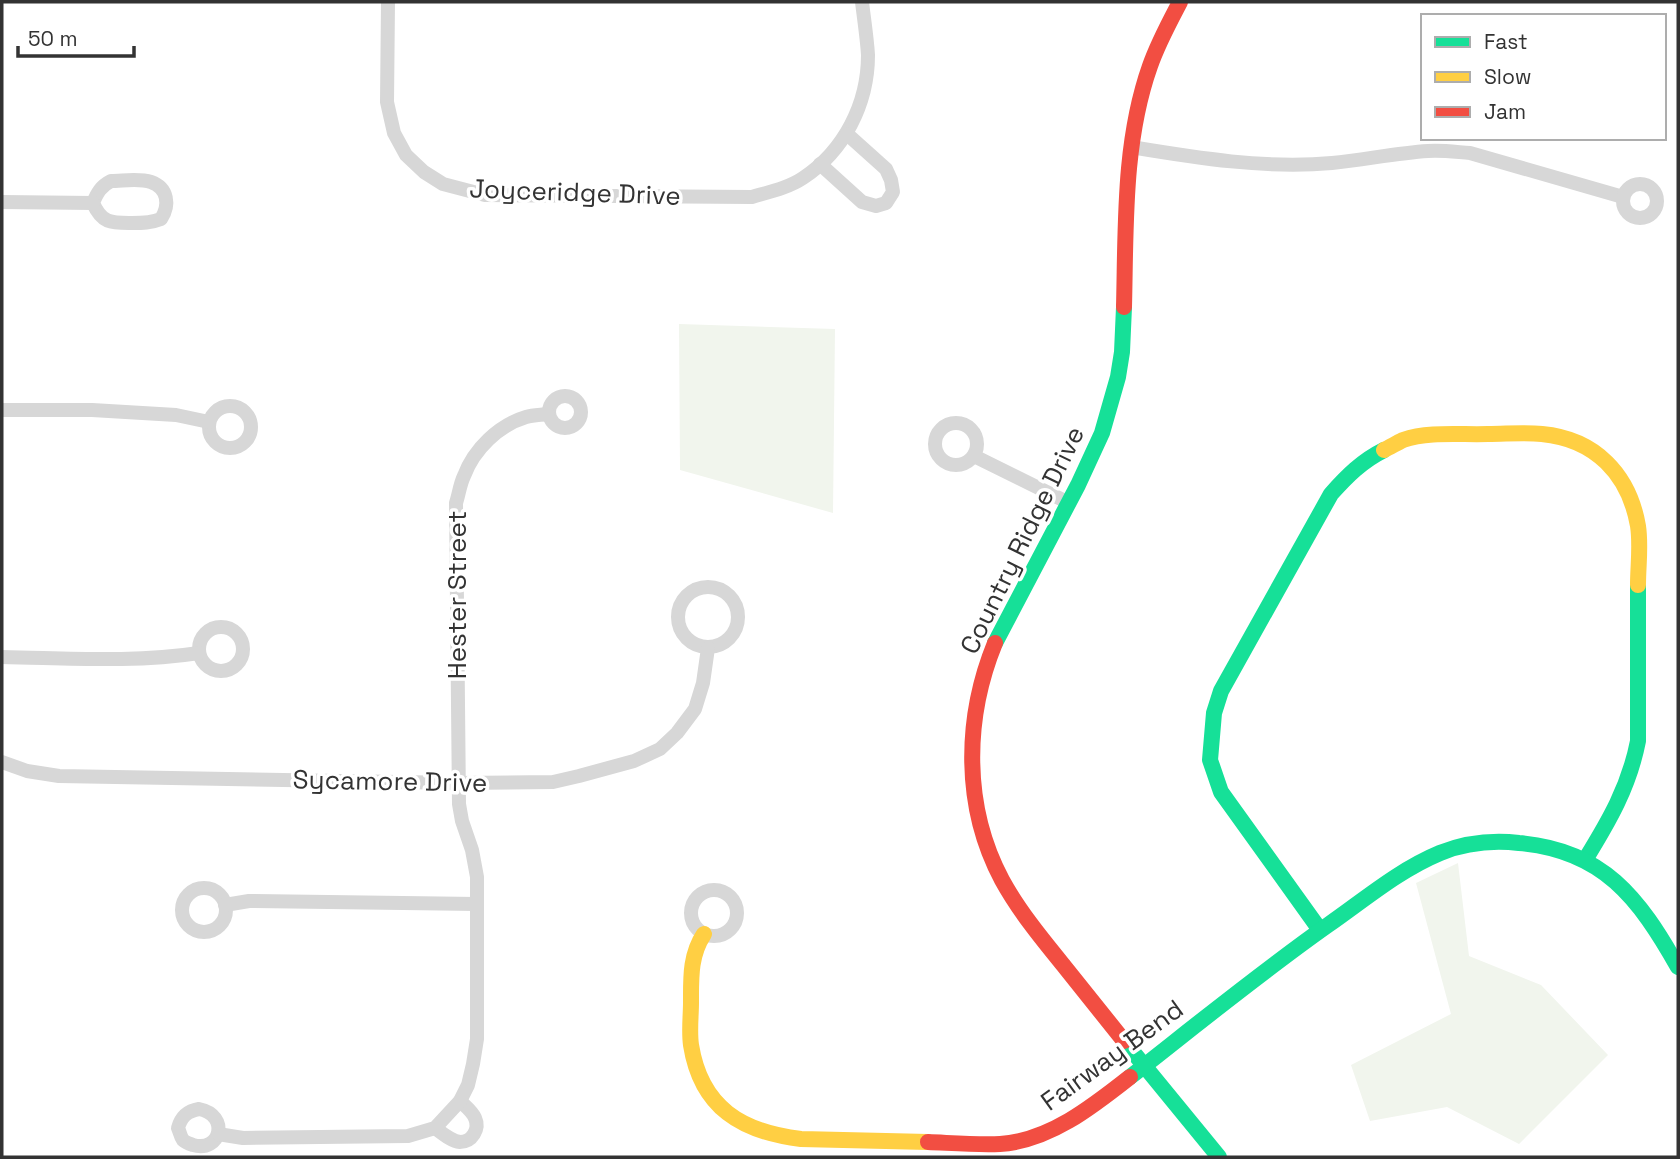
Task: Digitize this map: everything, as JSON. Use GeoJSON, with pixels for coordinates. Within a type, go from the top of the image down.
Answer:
{"type":"FeatureCollection","features":[{"type":"Feature","properties":{"kind":"street","name":"Joyceridge Drive"},"geometry":{"type":"LineString","coordinates":[[388,2],[387,102],[394,133],[406,155],[424,172],[443,184],[485,195],[752,197],[802,179],[833,152],[847,134],[857,114],[868,56],[862,2]]}},
{"type":"Feature","properties":{"kind":"street","name":"Country Ridge Drive"},"geometry":{"type":"LineString","coordinates":[[1180,2],[1151,64],[1135,120],[1127,180],[1123,352],[1115,392],[1090,464],[988,658],[977,697],[971,737],[974,790],[988,849],[1000,877],[1057,957],[1219,1157]]}},
{"type":"Feature","properties":{"kind":"street"},"geometry":{"type":"LineString","coordinates":[[820,164],[862,202],[876,206],[886,203],[893,192],[886,169],[847,134]]}},
{"type":"Feature","properties":{"kind":"street"},"geometry":{"type":"LineString","coordinates":[[1131,147],[1212,160],[1292,164],[1332,163],[1413,152],[1470,153],[1623,197]]}},
{"type":"Feature","properties":{"kind":"street"},"geometry":{"type":"LineString","coordinates":[[111,181],[145,181],[158,186],[167,205],[161,219],[114,223],[101,217],[93,203],[99,189],[111,181]]}},
{"type":"Feature","properties":{"kind":"street"},"geometry":{"type":"LineString","coordinates":[[2,202],[93,203]]}},
{"type":"Feature","properties":{"kind":"street"},"geometry":{"type":"LineString","coordinates":[[2,410],[92,410],[164,414],[209,422]]}},
{"type":"Feature","properties":{"kind":"street","name":"Hester Street"},"geometry":{"type":"LineString","coordinates":[[460,1101],[468,1085],[477,1038],[477,877],[472,850],[462,821],[458,783],[456,502],[472,459],[492,436],[526,417],[548,414]]}},
{"type":"Feature","properties":{"kind":"street"},"geometry":{"type":"LineString","coordinates":[[1320,930],[1221,792],[1210,760],[1214,713],[1221,691],[1331,494],[1351,472],[1370,457],[1404,440],[1428,435],[1559,436],[1588,447],[1602,456],[1616,473],[1633,506],[1638,528],[1638,741],[1634,766],[1619,803],[1585,860]]}},
{"type":"Feature","properties":{"kind":"street"},"geometry":{"type":"LineString","coordinates":[[974,456],[1069,503]]}},
{"type":"Feature","properties":{"kind":"street"},"geometry":{"type":"LineString","coordinates":[[700,587],[720,589],[733,599],[738,612],[738,623],[731,637],[723,644],[708,648],[693,644],[685,637],[678,620],[678,609],[683,600],[700,587]]}},
{"type":"Feature","properties":{"kind":"street","name":"Sycamore Drive"},"geometry":{"type":"LineString","coordinates":[[2,762],[27,771],[60,776],[458,783],[553,782],[634,761],[660,749],[677,733],[695,709],[703,683],[708,648]]}},
{"type":"Feature","properties":{"kind":"street"},"geometry":{"type":"LineString","coordinates":[[2,657],[127,659],[199,653]]}},
{"type":"Feature","properties":{"kind":"street","name":"Fairway Bend"},"geometry":{"type":"LineString","coordinates":[[704,934],[696,944],[691,972],[691,1047],[706,1089],[730,1116],[762,1134],[802,1139],[1000,1144],[1023,1140],[1050,1130],[1094,1104],[1320,930],[1414,865],[1444,852],[1485,842],[1525,843],[1558,850],[1585,860],[1617,884],[1636,903],[1678,967]]}},
{"type":"Feature","properties":{"kind":"street"},"geometry":{"type":"LineString","coordinates":[[225,905],[249,901],[477,904]]}},
{"type":"Feature","properties":{"kind":"street"},"geometry":{"type":"LineString","coordinates":[[218,1134],[243,1138],[408,1136],[435,1128],[460,1101],[477,1124],[472,1137],[462,1142],[456,1142],[435,1128]]}},
{"type":"Feature","properties":{"kind":"shaded area"},"geometry":{"type":"Polygon","coordinates":[[[679,324],[835,329],[833,513],[680,470],[679,324]]]}},
{"type":"Feature","properties":{"kind":"shaded area"},"geometry":{"type":"Polygon","coordinates":[[[1458,863],[1469,956],[1541,985],[1608,1055],[1519,1144],[1447,1107],[1370,1121],[1351,1065],[1451,1014],[1416,883],[1458,863]]]}},
{"type":"Feature","properties":{"kind":"traffic: fast"},"geometry":{"type":"LineString","coordinates":[[995,643],[1078,485],[1102,433],[1118,377],[1124,307]]}},
{"type":"Feature","properties":{"kind":"traffic: fast"},"geometry":{"type":"LineString","coordinates":[[1320,930],[1221,792],[1210,760],[1214,713],[1221,691],[1331,494],[1355,469],[1384,450]]}},
{"type":"Feature","properties":{"kind":"traffic: fast"},"geometry":{"type":"LineString","coordinates":[[1585,860],[1624,789],[1638,741],[1638,585]]}},
{"type":"Feature","properties":{"kind":"traffic: fast"},"geometry":{"type":"LineString","coordinates":[[1130,1077],[1278,962],[1382,886],[1425,860],[1469,845],[1509,842],[1548,848],[1574,856],[1596,867],[1633,899],[1678,967]]}},
{"type":"Feature","properties":{"kind":"traffic: fast"},"geometry":{"type":"LineString","coordinates":[[1124,1041],[1219,1157]]}},
{"type":"Feature","properties":{"kind":"traffic: slow"},"geometry":{"type":"LineString","coordinates":[[1384,450],[1413,437],[1445,434],[1535,433],[1578,443],[1606,462],[1627,490],[1638,526],[1638,585]]}},
{"type":"Feature","properties":{"kind":"traffic: slow"},"geometry":{"type":"LineString","coordinates":[[704,934],[692,967],[691,1045],[696,1067],[715,1101],[743,1123],[780,1136],[801,1139],[928,1142]]}},
{"type":"Feature","properties":{"kind":"traffic: jam"},"geometry":{"type":"LineString","coordinates":[[1124,307],[1126,216],[1135,124],[1150,66],[1180,2]]}},
{"type":"Feature","properties":{"kind":"traffic: jam"},"geometry":{"type":"LineString","coordinates":[[995,643],[978,702],[972,763],[974,793],[989,852],[1023,914],[1124,1041]]}},
{"type":"Feature","properties":{"kind":"traffic: jam"},"geometry":{"type":"LineString","coordinates":[[928,1142],[1000,1144],[1036,1136],[1085,1111],[1130,1077]]}}]}
